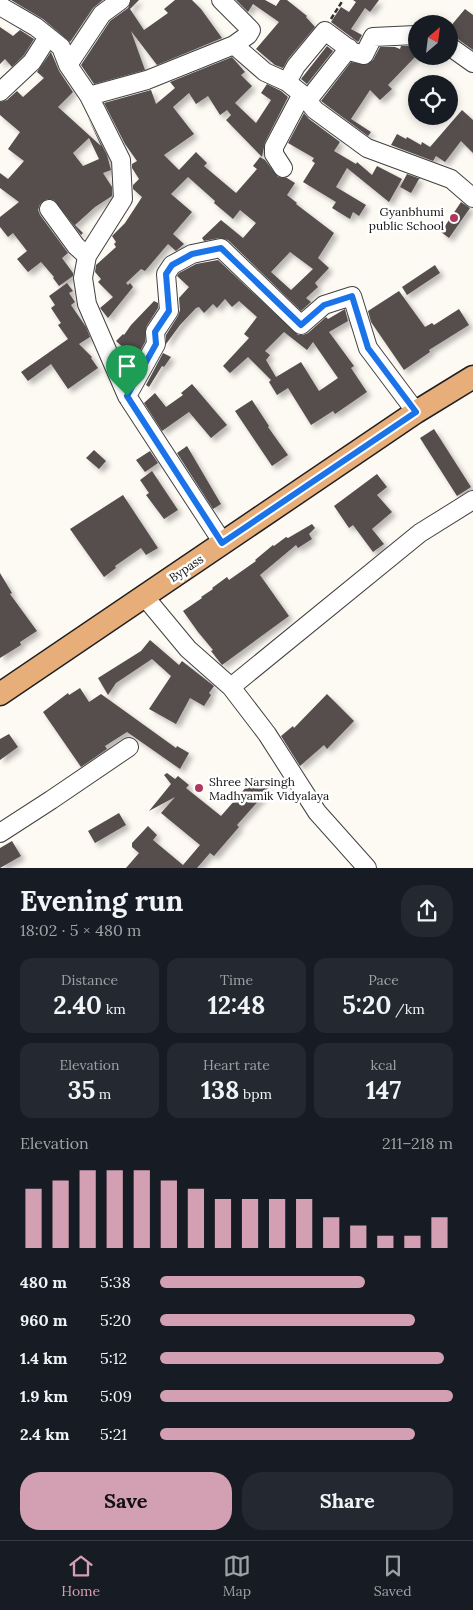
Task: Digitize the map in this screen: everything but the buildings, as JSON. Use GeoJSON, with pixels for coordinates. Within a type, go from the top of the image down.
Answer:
{"type":"FeatureCollection","features":[{"type":"Feature","properties":{"kind":"main road","name":"Bypass"},"geometry":{"type":"LineString","coordinates":[[0,694],[416,412],[473,377]]}},
{"type":"Feature","properties":{"kind":"street"},"geometry":{"type":"LineString","coordinates":[[68,65],[102,14],[121,0]]}},
{"type":"Feature","properties":{"kind":"street"},"geometry":{"type":"LineString","coordinates":[[89,96],[146,80],[234,45],[251,30],[221,0]]}},
{"type":"Feature","properties":{"kind":"street"},"geometry":{"type":"LineString","coordinates":[[0,6],[61,47],[68,65],[89,96],[121,160],[123,199],[87,256],[83,278],[87,304],[127,396],[222,543]]}},
{"type":"Feature","properties":{"kind":"street"},"geometry":{"type":"LineString","coordinates":[[287,82],[296,66],[324,31],[353,52],[364,55],[373,37],[408,35]]}},
{"type":"Feature","properties":{"kind":"street"},"geometry":{"type":"LineString","coordinates":[[0,92],[32,62],[48,37]]}},
{"type":"Feature","properties":{"kind":"street"},"geometry":{"type":"LineString","coordinates":[[234,45],[265,72],[287,82],[322,115],[367,148],[451,180],[473,198]]}},
{"type":"Feature","properties":{"kind":"street"},"geometry":{"type":"LineString","coordinates":[[283,168],[274,154],[274,147],[305,97],[348,48]]}},
{"type":"Feature","properties":{"kind":"street"},"geometry":{"type":"LineString","coordinates":[[458,52],[473,63]]}},
{"type":"Feature","properties":{"kind":"street"},"geometry":{"type":"LineString","coordinates":[[49,209],[76,246],[87,256]]}},
{"type":"Feature","properties":{"kind":"street"},"geometry":{"type":"LineString","coordinates":[[127,396],[156,344],[155,332],[169,311],[166,274],[169,269],[172,265],[192,254],[221,248],[301,325],[324,305],[352,296],[368,348],[416,412]]}},
{"type":"Feature","properties":{"kind":"street"},"geometry":{"type":"LineString","coordinates":[[231,687],[420,534],[473,500]]}},
{"type":"Feature","properties":{"kind":"street"},"geometry":{"type":"LineString","coordinates":[[144,596],[188,649],[231,687],[267,734],[317,812],[367,868]]}},
{"type":"Feature","properties":{"kind":"street"},"geometry":{"type":"LineString","coordinates":[[0,833],[129,747]]}},
{"type":"Feature","properties":{"kind":"path"},"geometry":{"type":"LineString","coordinates":[[324,31],[343,0]]}},
{"type":"Feature","properties":{"kind":"place","name":"Gyanbhumi public School"},"geometry":{"type":"Point","coordinates":[454,218]}},
{"type":"Feature","properties":{"kind":"place","name":"Shree Narsingh Madhyamik Vidyalaya"},"geometry":{"type":"Point","coordinates":[199,788]}},
{"type":"Feature","properties":{"kind":"route"},"geometry":{"type":"LineString","coordinates":[[221,248],[301,325],[324,305],[352,296],[368,348],[416,412],[222,543],[127,396],[156,344],[155,332],[169,311],[166,274],[172,265],[192,254],[221,248]]}}]}
